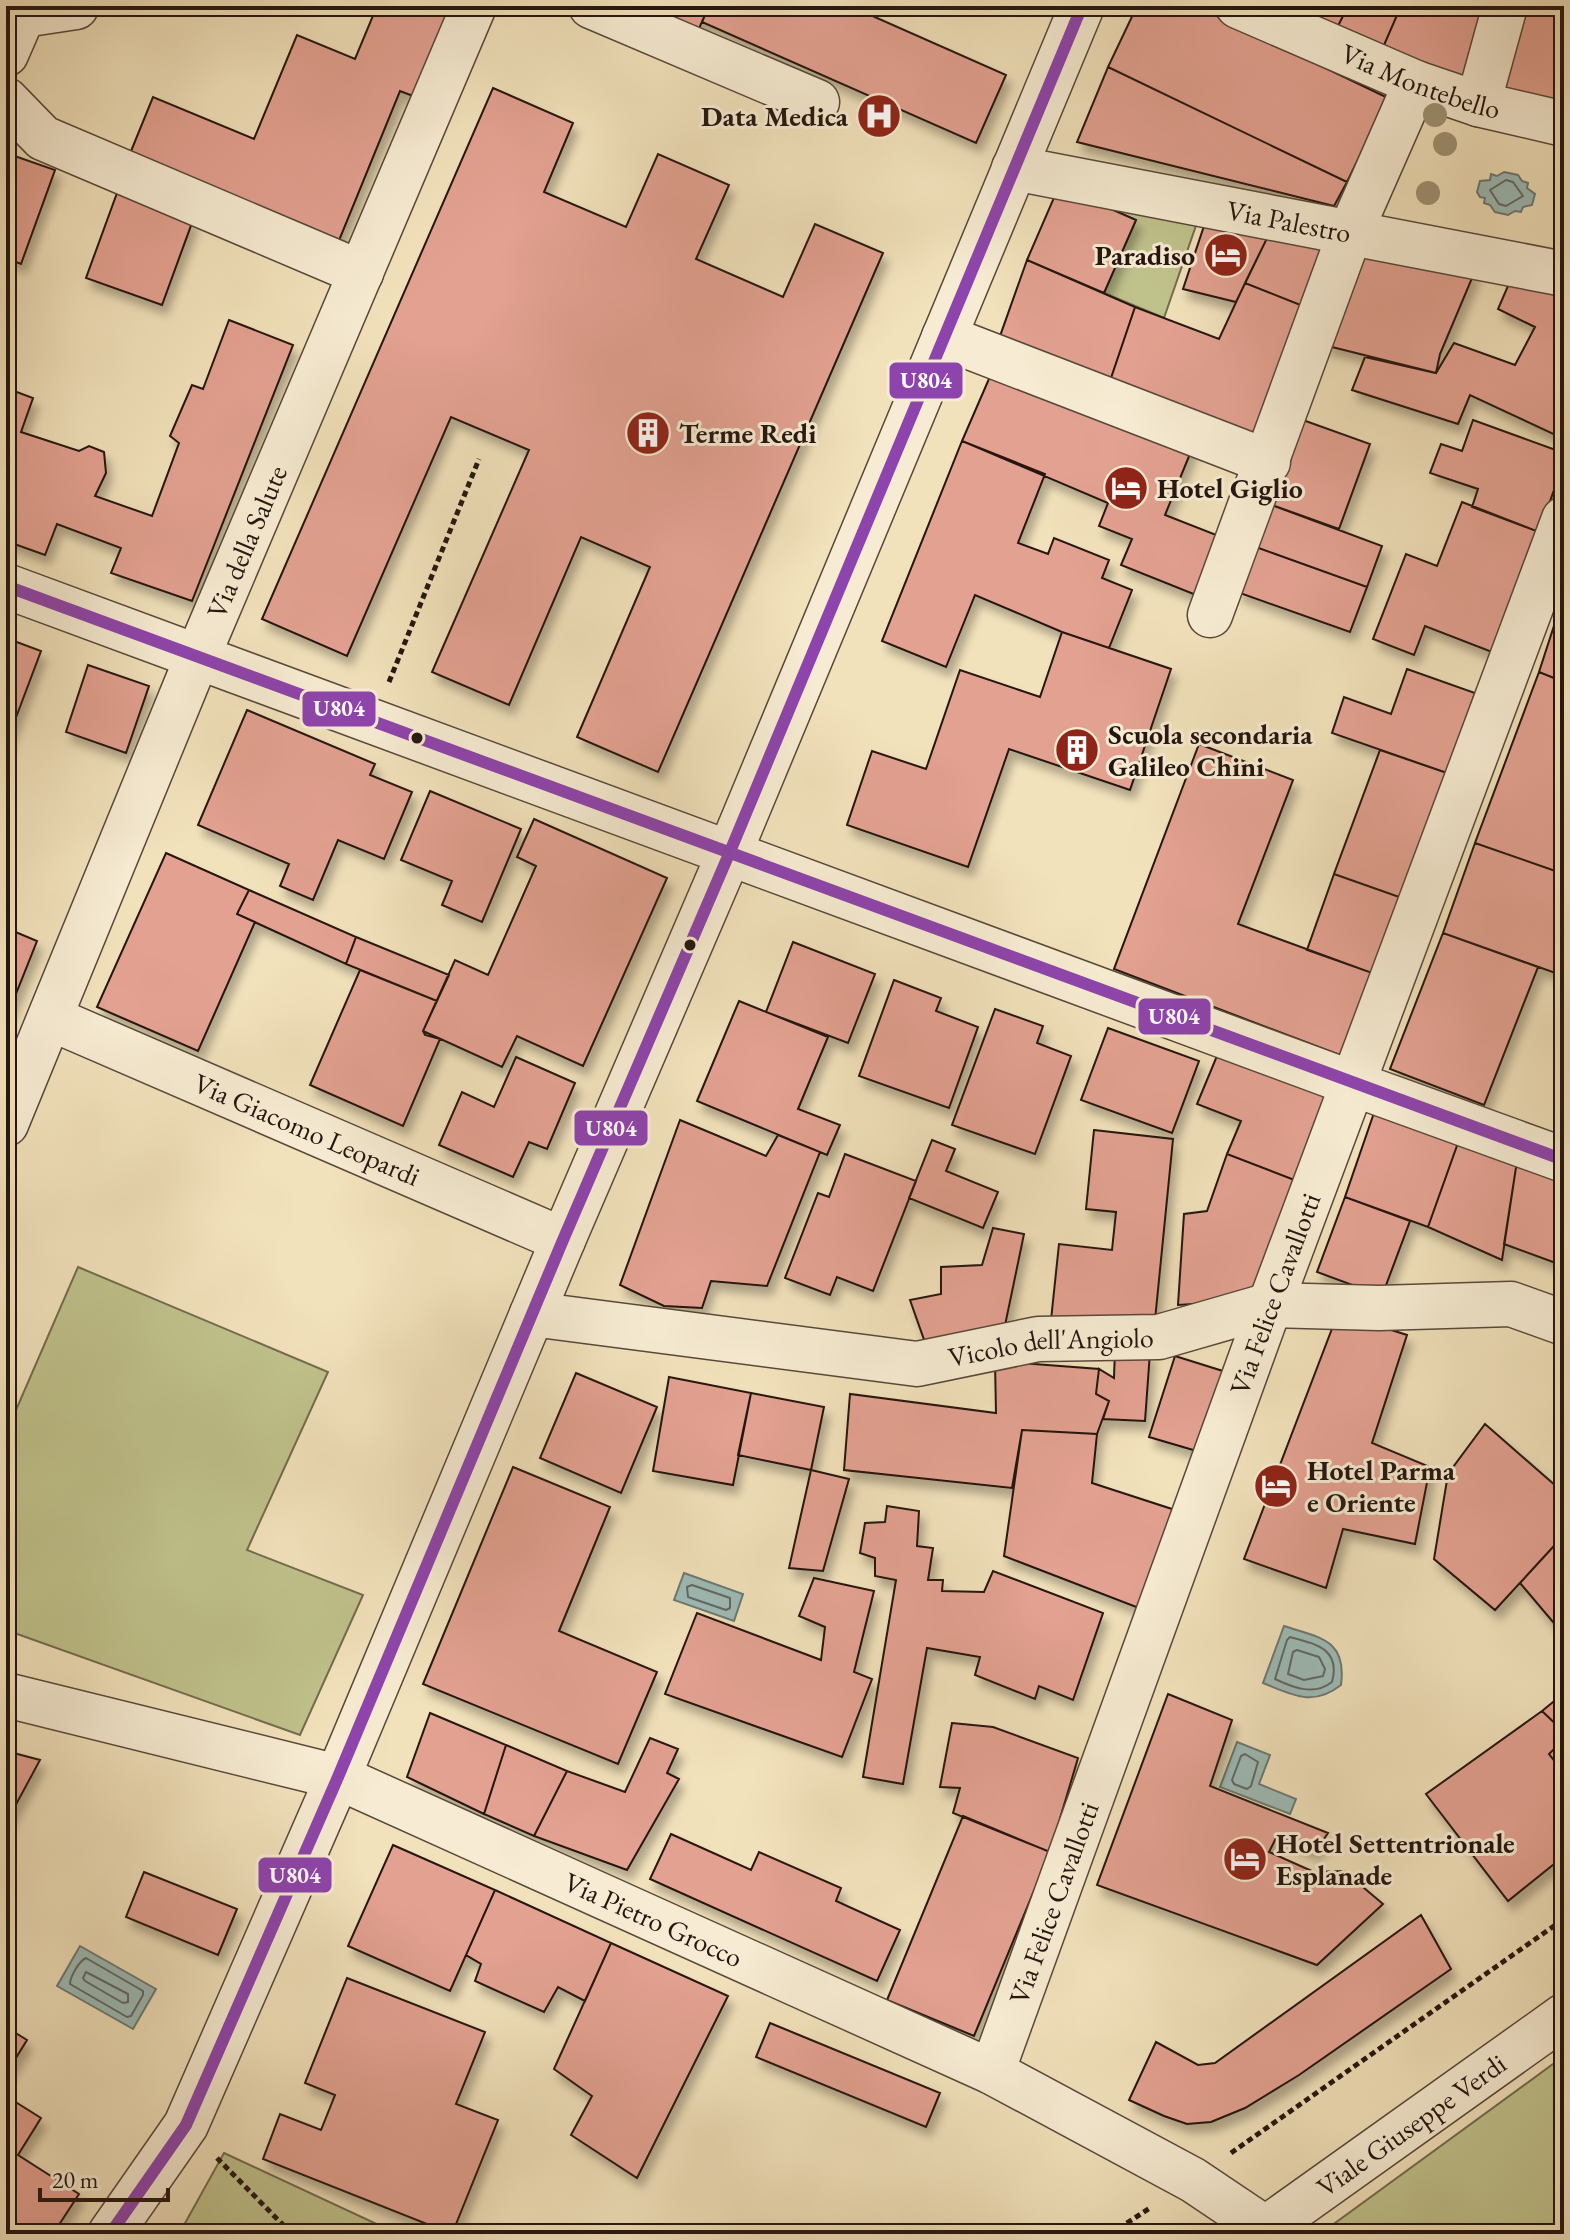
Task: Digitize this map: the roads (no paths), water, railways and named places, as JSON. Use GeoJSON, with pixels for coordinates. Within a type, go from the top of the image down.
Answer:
{"type":"FeatureCollection","features":[{"type":"Feature","properties":{"kind":"street","name":"Via della Salute"},"geometry":{"type":"LineString","coordinates":[[6,1124],[197,658],[474,6]]}},
{"type":"Feature","properties":{"kind":"street"},"geometry":{"type":"LineString","coordinates":[[591,6],[817,102]]}},
{"type":"Feature","properties":{"kind":"street"},"geometry":{"type":"LineString","coordinates":[[110,2234],[186,2125],[338,1777],[729,854],[1082,6]]}},
{"type":"Feature","properties":{"kind":"street","name":"Via Montebello"},"geometry":{"type":"LineString","coordinates":[[1238,6],[1416,83],[1478,104],[1564,124]]}},
{"type":"Feature","properties":{"kind":"street"},"geometry":{"type":"LineString","coordinates":[[1478,104],[1505,6]]}},
{"type":"Feature","properties":{"kind":"street"},"geometry":{"type":"LineString","coordinates":[[6,54],[23,15],[76,7]]}},
{"type":"Feature","properties":{"kind":"street"},"geometry":{"type":"LineString","coordinates":[[1210,615],[1350,233],[1416,83]]}},
{"type":"Feature","properties":{"kind":"street"},"geometry":{"type":"LineString","coordinates":[[6,100],[43,138],[361,273]]}},
{"type":"Feature","properties":{"kind":"street","name":"Via Palestro"},"geometry":{"type":"LineString","coordinates":[[1014,168],[1564,274]]}},
{"type":"Feature","properties":{"kind":"street"},"geometry":{"type":"LineString","coordinates":[[944,337],[1268,462]]}},
{"type":"Feature","properties":{"kind":"street","name":"Via Felice Cavallotti"},"geometry":{"type":"LineString","coordinates":[[992,2072],[1270,1305],[1564,519]]}},
{"type":"Feature","properties":{"kind":"street"},"geometry":{"type":"LineString","coordinates":[[6,586],[1564,1160]]}},
{"type":"Feature","properties":{"kind":"street","name":"Via Giacomo Leopardi"},"geometry":{"type":"LineString","coordinates":[[50,1018],[563,1240]]}},
{"type":"Feature","properties":{"kind":"street","name":"Vicolo dell'Angiolo"},"geometry":{"type":"LineString","coordinates":[[532,1314],[917,1364],[1038,1339],[1159,1337],[1270,1305],[1379,1308],[1511,1304],[1564,1323]]}},
{"type":"Feature","properties":{"kind":"street","name":"Via Pietro Grocco"},"geometry":{"type":"LineString","coordinates":[[6,1695],[338,1777],[992,2072],[1193,2180],[1262,2232]]}},
{"type":"Feature","properties":{"kind":"street","name":"Viale Giuseppe Verdi"},"geometry":{"type":"LineString","coordinates":[[1262,2232],[1564,2016]]}},
{"type":"Feature","properties":{"kind":"water"},"geometry":{"type":"Polygon","coordinates":[[[1504,172],[1518,175],[1535,194],[1532,205],[1523,207],[1521,212],[1508,215],[1495,212],[1477,192],[1480,181],[1490,180],[1491,174],[1497,176],[1504,172]]]}},
{"type":"Feature","properties":{"kind":"water"},"geometry":{"type":"Polygon","coordinates":[[[684,1573],[743,1594],[734,1621],[674,1600],[684,1573]]]}},
{"type":"Feature","properties":{"kind":"water"},"geometry":{"type":"Polygon","coordinates":[[[1284,1626],[1319,1638],[1335,1649],[1342,1670],[1341,1685],[1321,1696],[1303,1697],[1263,1683],[1284,1626]]]}},
{"type":"Feature","properties":{"kind":"water"},"geometry":{"type":"Polygon","coordinates":[[[1237,1742],[1270,1755],[1259,1784],[1296,1799],[1290,1814],[1220,1787],[1237,1742]]]}},
{"type":"Feature","properties":{"kind":"water"},"geometry":{"type":"Polygon","coordinates":[[[80,1946],[156,1989],[133,2029],[57,1986],[80,1946]]]}},
{"type":"Feature","properties":{"kind":"place","name":"Data Medica"},"geometry":{"type":"Point","coordinates":[879,116]}},
{"type":"Feature","properties":{"kind":"place","name":"Paradiso"},"geometry":{"type":"Point","coordinates":[1226,255]}},
{"type":"Feature","properties":{"kind":"place","name":"Terme Redi"},"geometry":{"type":"Point","coordinates":[648,433]}},
{"type":"Feature","properties":{"kind":"place","name":"Hotel Giglio"},"geometry":{"type":"Point","coordinates":[1126,488]}},
{"type":"Feature","properties":{"kind":"place","name":"Scuola secondaria Galileo Chini"},"geometry":{"type":"Point","coordinates":[1077,750]}},
{"type":"Feature","properties":{"kind":"place","name":"Hotel Parma e Oriente"},"geometry":{"type":"Point","coordinates":[1276,1486]}},
{"type":"Feature","properties":{"kind":"place","name":"Hotel Settentrionale Esplanade"},"geometry":{"type":"Point","coordinates":[1245,1859]}}]}
